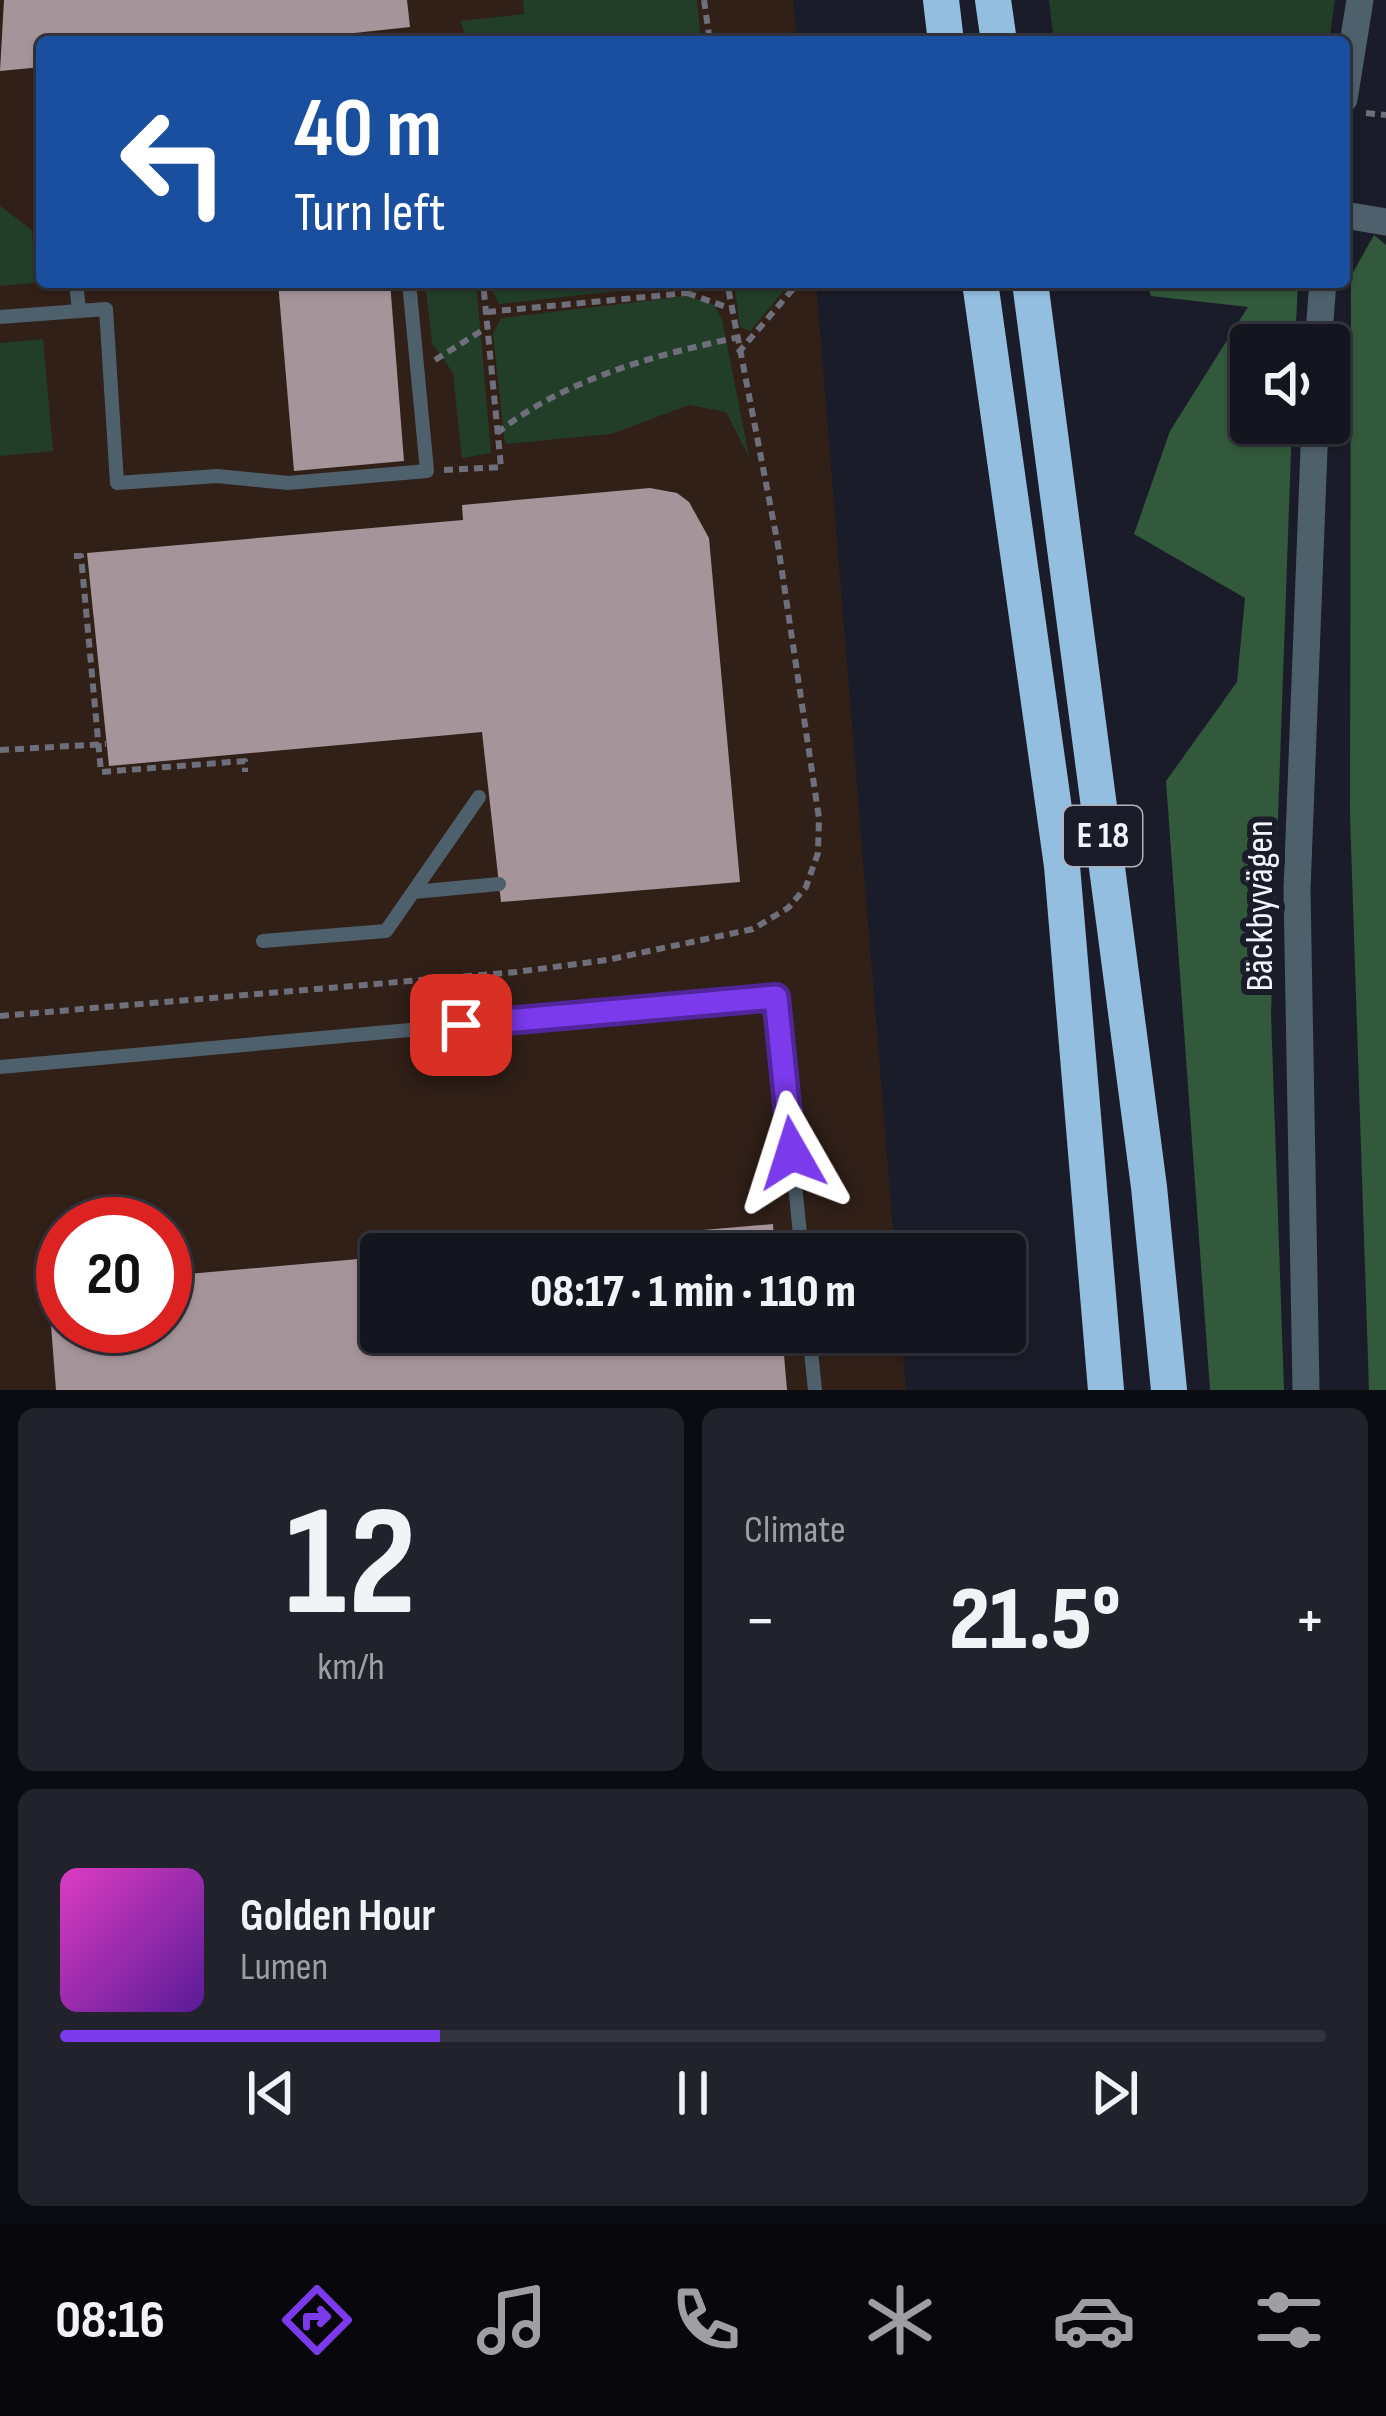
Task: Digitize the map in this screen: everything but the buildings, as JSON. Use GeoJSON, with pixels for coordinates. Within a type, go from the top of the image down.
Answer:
{"type":"FeatureCollection","features":[{"type":"Feature","properties":{"kind":"highway"},"geometry":{"type":"LineString","coordinates":[[940,0],[945,36]]}},
{"type":"Feature","properties":{"kind":"highway"},"geometry":{"type":"LineString","coordinates":[[993,0],[998,36]]}},
{"type":"Feature","properties":{"kind":"highway","name":"E 18"},"geometry":{"type":"LineString","coordinates":[[981,288],[1062,866],[1106,1390]]}},
{"type":"Feature","properties":{"kind":"highway","name":"E 18"},"geometry":{"type":"LineString","coordinates":[[1031,288],[1149,1187],[1169,1390]]}},
{"type":"Feature","properties":{"kind":"street"},"geometry":{"type":"LineString","coordinates":[[1350,62],[1360,0]]}},
{"type":"Feature","properties":{"kind":"street"},"geometry":{"type":"LineString","coordinates":[[1350,216],[1386,222]]}},
{"type":"Feature","properties":{"kind":"street"},"geometry":{"type":"LineString","coordinates":[[1320,324],[1323,288]]}},
{"type":"Feature","properties":{"kind":"street","name":"Bäckbyvägen"},"geometry":{"type":"LineString","coordinates":[[1306,1390],[1297,890],[1314,444]]}},
{"type":"Feature","properties":{"kind":"lane"},"geometry":{"type":"LineString","coordinates":[[77,288],[79,311]]}},
{"type":"Feature","properties":{"kind":"lane"},"geometry":{"type":"LineString","coordinates":[[0,317],[106,309],[117,482],[217,476],[288,483],[427,470],[411,288]]}},
{"type":"Feature","properties":{"kind":"lane"},"geometry":{"type":"LineString","coordinates":[[263,941],[386,931],[479,797]]}},
{"type":"Feature","properties":{"kind":"lane"},"geometry":{"type":"LineString","coordinates":[[414,892],[499,884]]}},
{"type":"Feature","properties":{"kind":"lane"},"geometry":{"type":"LineString","coordinates":[[0,1067],[776,997],[800,1233]]}},
{"type":"Feature","properties":{"kind":"lane"},"geometry":{"type":"LineString","coordinates":[[811,1353],[815,1390]]}},
{"type":"Feature","properties":{"kind":"path"},"geometry":{"type":"LineString","coordinates":[[704,0],[709,36]]}},
{"type":"Feature","properties":{"kind":"path"},"geometry":{"type":"LineString","coordinates":[[427,470],[501,467],[484,288]]}},
{"type":"Feature","properties":{"kind":"path"},"geometry":{"type":"LineString","coordinates":[[486,313],[695,288]]}},
{"type":"Feature","properties":{"kind":"path"},"geometry":{"type":"LineString","coordinates":[[0,1016],[607,960],[753,929],[788,908],[806,887],[818,853],[819,818],[778,545],[728,288]]}},
{"type":"Feature","properties":{"kind":"path"},"geometry":{"type":"LineString","coordinates":[[738,353],[795,288]]}},
{"type":"Feature","properties":{"kind":"path"},"geometry":{"type":"LineString","coordinates":[[687,292],[731,309]]}},
{"type":"Feature","properties":{"kind":"path"},"geometry":{"type":"LineString","coordinates":[[417,361],[444,359],[453,347],[487,328]]}},
{"type":"Feature","properties":{"kind":"path"},"geometry":{"type":"LineString","coordinates":[[497,433],[578,387],[638,362],[736,338]]}},
{"type":"Feature","properties":{"kind":"path"},"geometry":{"type":"LineString","coordinates":[[74,556],[81,556],[96,671],[101,772],[245,760],[245,772]]}},
{"type":"Feature","properties":{"kind":"path"},"geometry":{"type":"LineString","coordinates":[[0,750],[103,744]]}},
{"type":"Feature","properties":{"kind":"shaded area"},"geometry":{"type":"Polygon","coordinates":[[[0,0],[793,0],[796,36],[36,36],[36,288],[816,288],[893,1233],[360,1233],[360,1353],[903,1353],[906,1390],[0,1390],[0,0]]]}},
{"type":"Feature","properties":{"kind":"green space"},"geometry":{"type":"Polygon","coordinates":[[[523,0],[697,0],[700,36],[466,36],[460,21],[524,14],[523,0]]]}},
{"type":"Feature","properties":{"kind":"green space"},"geometry":{"type":"Polygon","coordinates":[[[1049,0],[1335,0],[1330,36],[1053,36],[1049,0]]]}},
{"type":"Feature","properties":{"kind":"green space"},"geometry":{"type":"Polygon","coordinates":[[[0,206],[32,230],[35,283],[0,286],[0,206]]]}},
{"type":"Feature","properties":{"kind":"green space"},"geometry":{"type":"Polygon","coordinates":[[[1374,235],[1386,245],[1386,1390],[1369,1390],[1350,814],[1351,276],[1374,235]]]}},
{"type":"Feature","properties":{"kind":"green space"},"geometry":{"type":"Polygon","coordinates":[[[426,288],[477,288],[491,453],[462,458],[453,373],[432,343],[426,288]]]}},
{"type":"Feature","properties":{"kind":"green space"},"geometry":{"type":"Polygon","coordinates":[[[491,288],[646,288],[499,304],[491,288]]]}},
{"type":"Feature","properties":{"kind":"green space"},"geometry":{"type":"Polygon","coordinates":[[[735,288],[786,288],[750,331],[740,327],[735,288]]]}},
{"type":"Feature","properties":{"kind":"green space"},"geometry":{"type":"Polygon","coordinates":[[[1148,288],[1298,288],[1296,324],[1237,324],[1248,307],[1151,296],[1148,288]]]}},
{"type":"Feature","properties":{"kind":"green space"},"geometry":{"type":"Polygon","coordinates":[[[687,296],[714,305],[722,319],[749,457],[726,412],[689,405],[611,434],[505,444],[493,334],[501,318],[687,296]]]}},
{"type":"Feature","properties":{"kind":"green space"},"geometry":{"type":"Polygon","coordinates":[[[1230,336],[1230,444],[1291,444],[1271,1014],[1284,1390],[1210,1390],[1166,781],[1237,682],[1245,598],[1134,534],[1170,431],[1230,336]]]}},
{"type":"Feature","properties":{"kind":"green space"},"geometry":{"type":"Polygon","coordinates":[[[43,339],[53,451],[0,456],[0,343],[43,339]]]}},
{"type":"Feature","properties":{"kind":"route"},"geometry":{"type":"LineString","coordinates":[[461,1025],[776,997],[792,1153]]}}]}
